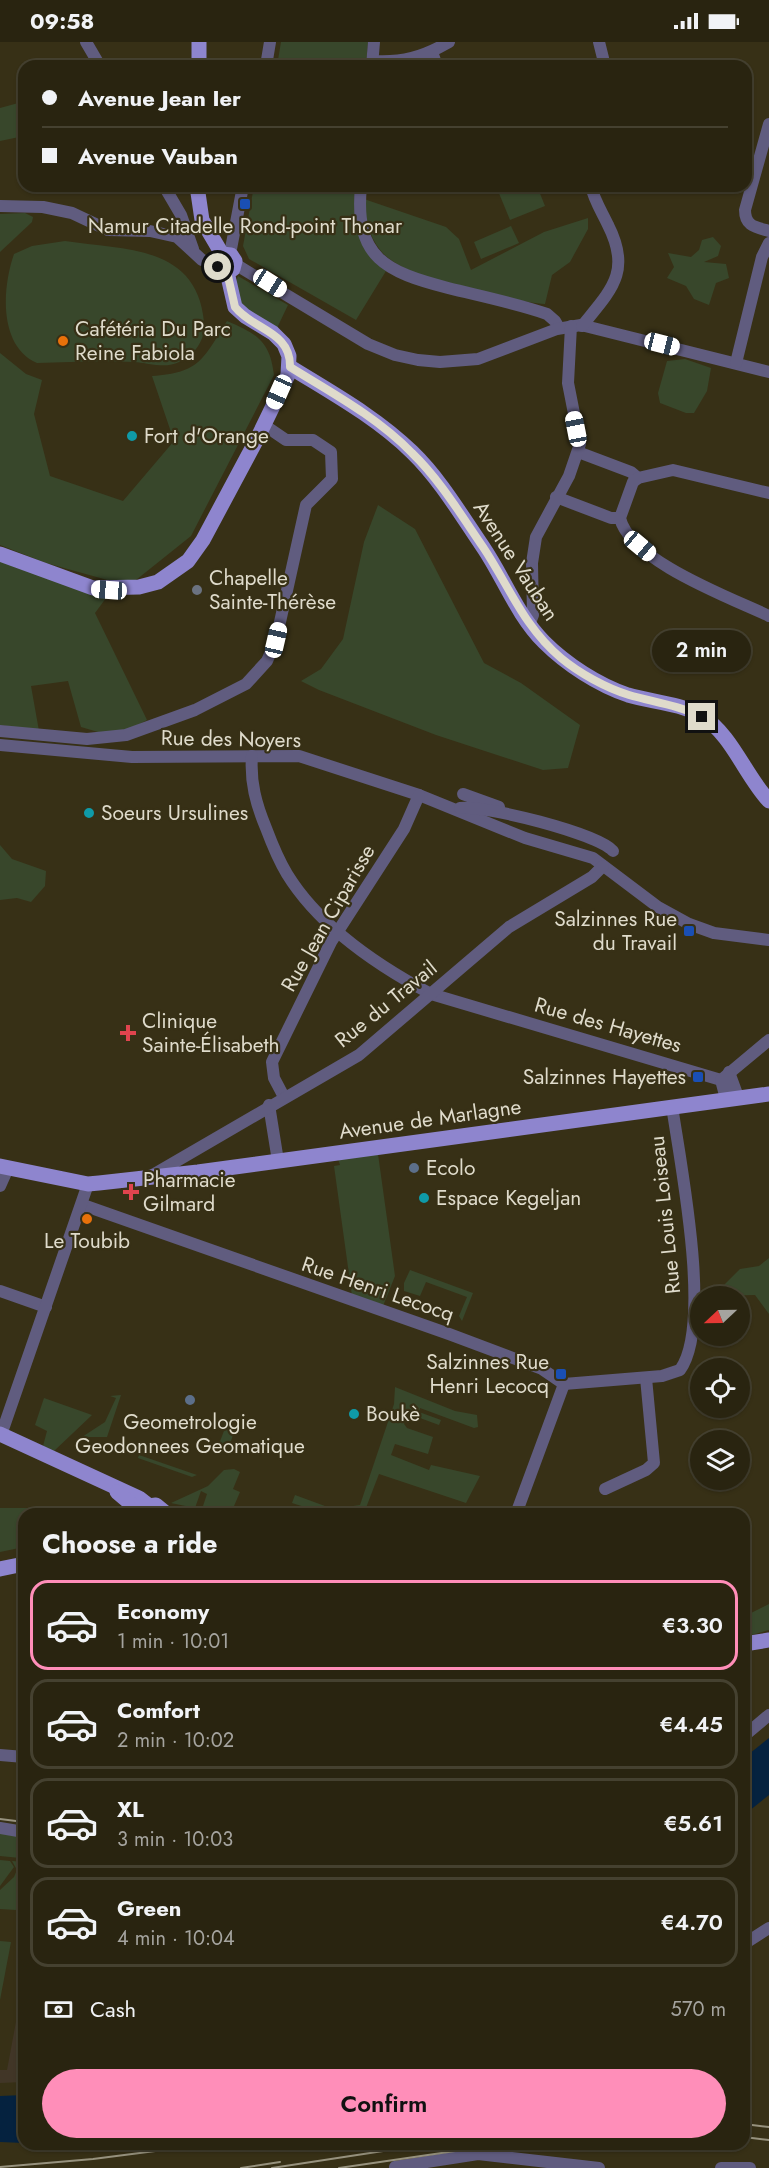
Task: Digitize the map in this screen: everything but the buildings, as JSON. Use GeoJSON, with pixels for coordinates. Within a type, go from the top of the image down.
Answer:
{"type":"FeatureCollection","features":[{"type":"Feature","properties":{"kind":"main road"},"geometry":{"type":"LineString","coordinates":[[199,42],[199,60]]}},
{"type":"Feature","properties":{"kind":"main road"},"geometry":{"type":"LineString","coordinates":[[0,554],[93,588],[139,587],[159,582],[188,561],[196,552],[264,425],[290,367],[288,352],[279,338],[235,307],[226,262],[202,220],[198,192]]}},
{"type":"Feature","properties":{"kind":"main road","name":"Avenue Vauban"},"geometry":{"type":"LineString","coordinates":[[290,367],[364,412],[413,453],[454,504],[492,560],[529,625],[562,659],[587,675],[626,694],[689,710],[702,717],[726,739],[743,768],[769,801]]}},
{"type":"Feature","properties":{"kind":"main road","name":"Avenue de Marlagne"},"geometry":{"type":"LineString","coordinates":[[4,1167],[88,1184],[278,1161],[672,1106],[725,1089],[769,1088]]}},
{"type":"Feature","properties":{"kind":"main road","name":"Avenue de Marlagne"},"geometry":{"type":"LineString","coordinates":[[725,1089],[769,1094]]}},
{"type":"Feature","properties":{"kind":"main road"},"geometry":{"type":"LineString","coordinates":[[1,1435],[107,1486],[139,1498],[148,1505],[161,1508]]}},
{"type":"Feature","properties":{"kind":"main road"},"geometry":{"type":"LineString","coordinates":[[107,1486],[130,1503],[132,1508]]}},
{"type":"Feature","properties":{"kind":"main road"},"geometry":{"type":"LineString","coordinates":[[143,1508],[148,1505]]}},
{"type":"Feature","properties":{"kind":"main road"},"geometry":{"type":"LineString","coordinates":[[0,1569],[18,1565]]}},
{"type":"Feature","properties":{"kind":"main road"},"geometry":{"type":"LineString","coordinates":[[750,1643],[769,1640]]}},
{"type":"Feature","properties":{"kind":"street"},"geometry":{"type":"LineString","coordinates":[[86,42],[96,60]]}},
{"type":"Feature","properties":{"kind":"street"},"geometry":{"type":"LineString","coordinates":[[267,60],[270,42]]}},
{"type":"Feature","properties":{"kind":"street"},"geometry":{"type":"LineString","coordinates":[[372,60],[374,42]]}},
{"type":"Feature","properties":{"kind":"street"},"geometry":{"type":"LineString","coordinates":[[408,60],[432,52],[449,42]]}},
{"type":"Feature","properties":{"kind":"street"},"geometry":{"type":"LineString","coordinates":[[600,42],[604,60]]}},
{"type":"Feature","properties":{"kind":"street"},"geometry":{"type":"LineString","coordinates":[[432,52],[435,60]]}},
{"type":"Feature","properties":{"kind":"street"},"geometry":{"type":"LineString","coordinates":[[752,186],[760,148],[769,124]]}},
{"type":"Feature","properties":{"kind":"street"},"geometry":{"type":"LineString","coordinates":[[168,192],[181,215],[195,253]]}},
{"type":"Feature","properties":{"kind":"street"},"geometry":{"type":"LineString","coordinates":[[226,262],[242,192]]}},
{"type":"Feature","properties":{"kind":"street"},"geometry":{"type":"LineString","coordinates":[[361,192],[359,212],[371,249],[389,267],[414,279],[542,313],[571,327],[769,372]]}},
{"type":"Feature","properties":{"kind":"street"},"geometry":{"type":"LineString","coordinates":[[0,206],[43,207],[72,213],[108,230],[150,231],[177,237],[205,262],[226,262],[368,344],[395,355],[440,362],[478,359],[571,327],[610,291],[620,269],[616,245],[594,192]]}},
{"type":"Feature","properties":{"kind":"street"},"geometry":{"type":"LineString","coordinates":[[751,192],[745,219],[751,226],[769,231]]}},
{"type":"Feature","properties":{"kind":"street"},"geometry":{"type":"LineString","coordinates":[[736,363],[762,257],[769,243]]}},
{"type":"Feature","properties":{"kind":"street"},"geometry":{"type":"LineString","coordinates":[[529,625],[533,615],[534,544],[539,528],[569,476],[580,444],[568,383],[571,327]]}},
{"type":"Feature","properties":{"kind":"street"},"geometry":{"type":"LineString","coordinates":[[0,731],[87,739],[126,735],[195,710],[246,684],[267,661],[276,640],[306,505],[332,478],[331,452],[313,440],[286,440],[264,425]]}},
{"type":"Feature","properties":{"kind":"street"},"geometry":{"type":"LineString","coordinates":[[578,452],[631,472],[638,478]]}},
{"type":"Feature","properties":{"kind":"street"},"geometry":{"type":"LineString","coordinates":[[769,493],[673,470],[638,478],[633,482],[620,518],[627,535],[665,567],[769,616]]}},
{"type":"Feature","properties":{"kind":"street"},"geometry":{"type":"LineString","coordinates":[[556,498],[611,518],[620,518]]}},
{"type":"Feature","properties":{"kind":"street","name":"Rue des Noyers"},"geometry":{"type":"LineString","coordinates":[[0,745],[132,757],[299,756],[419,795],[525,838],[598,862]]}},
{"type":"Feature","properties":{"kind":"street","name":"Rue des Hayettes"},"geometry":{"type":"LineString","coordinates":[[252,756],[255,801],[277,857],[288,876],[312,905],[339,930],[401,978],[431,994],[725,1089]]}},
{"type":"Feature","properties":{"kind":"street","name":"Rue des Noyers"},"geometry":{"type":"LineString","coordinates":[[463,794],[601,843],[613,850]]}},
{"type":"Feature","properties":{"kind":"street","name":"Rue Jean Ciparisse"},"geometry":{"type":"LineString","coordinates":[[284,1097],[274,1078],[272,1062],[304,994],[339,930],[404,829],[419,795]]}},
{"type":"Feature","properties":{"kind":"street","name":"Rue des Noyers"},"geometry":{"type":"LineString","coordinates":[[454,809],[466,808],[517,814]]}},
{"type":"Feature","properties":{"kind":"street","name":"Rue des Noyers"},"geometry":{"type":"LineString","coordinates":[[564,830],[587,849],[598,862]]}},
{"type":"Feature","properties":{"kind":"street"},"geometry":{"type":"LineString","coordinates":[[598,862],[657,907],[689,924],[714,933],[769,940]]}},
{"type":"Feature","properties":{"kind":"street","name":"Rue du Travail"},"geometry":{"type":"LineString","coordinates":[[151,1176],[269,1105],[359,1055],[509,927],[592,877],[598,862]]}},
{"type":"Feature","properties":{"kind":"street"},"geometry":{"type":"LineString","coordinates":[[725,1089],[769,1040]]}},
{"type":"Feature","properties":{"kind":"street"},"geometry":{"type":"LineString","coordinates":[[269,1105],[278,1161]]}},
{"type":"Feature","properties":{"kind":"street","name":"Rue Louis Loiseau"},"geometry":{"type":"LineString","coordinates":[[646,1378],[680,1370],[687,1359],[694,1297],[693,1258],[672,1106]]}},
{"type":"Feature","properties":{"kind":"street"},"geometry":{"type":"LineString","coordinates":[[0,1186],[4,1167]]}},
{"type":"Feature","properties":{"kind":"street"},"geometry":{"type":"LineString","coordinates":[[1,1435],[83,1205],[88,1184]]}},
{"type":"Feature","properties":{"kind":"street","name":"Rue Henri Lecocq"},"geometry":{"type":"LineString","coordinates":[[83,1205],[449,1334],[542,1369],[564,1384]]}},
{"type":"Feature","properties":{"kind":"street"},"geometry":{"type":"LineString","coordinates":[[0,1291],[46,1307]]}},
{"type":"Feature","properties":{"kind":"street"},"geometry":{"type":"LineString","coordinates":[[518,1508],[564,1384],[646,1378],[654,1463],[646,1470],[605,1490]]}},
{"type":"Feature","properties":{"kind":"street"},"geometry":{"type":"LineString","coordinates":[[750,1731],[769,1715]]}},
{"type":"Feature","properties":{"kind":"street"},"geometry":{"type":"LineString","coordinates":[[0,1755],[18,1756]]}},
{"type":"Feature","properties":{"kind":"street"},"geometry":{"type":"LineString","coordinates":[[0,1828],[18,1831]]}},
{"type":"Feature","properties":{"kind":"street"},"geometry":{"type":"LineString","coordinates":[[750,1940],[769,1928]]}},
{"type":"Feature","properties":{"kind":"street"},"geometry":{"type":"LineString","coordinates":[[395,2168],[478,2154],[599,2168]]}},
{"type":"Feature","properties":{"kind":"street"},"geometry":{"type":"LineString","coordinates":[[721,2168],[750,2168]]}},
{"type":"Feature","properties":{"kind":"shaded area"},"geometry":{"type":"Polygon","coordinates":[[[18,2011],[18,2082],[0,2083],[0,2070],[7,2070],[18,2011]]]}},
{"type":"Feature","properties":{"kind":"green space"},"geometry":{"type":"Polygon","coordinates":[[[281,42],[368,42],[366,60],[278,60],[281,42]]]}},
{"type":"Feature","properties":{"kind":"green space"},"geometry":{"type":"Polygon","coordinates":[[[18,103],[18,137],[0,141],[0,108],[18,103]]]}},
{"type":"Feature","properties":{"kind":"green space"},"geometry":{"type":"Polygon","coordinates":[[[253,192],[355,192],[355,213],[360,233],[386,271],[356,320],[249,259],[243,246],[253,192]]]}},
{"type":"Feature","properties":{"kind":"green space"},"geometry":{"type":"Polygon","coordinates":[[[498,192],[539,192],[545,206],[510,220],[498,192]]]}},
{"type":"Feature","properties":{"kind":"green space"},"geometry":{"type":"Polygon","coordinates":[[[364,199],[446,227],[459,239],[471,270],[544,232],[588,218],[588,229],[570,262],[552,275],[545,304],[528,302],[457,287],[411,271],[393,261],[381,251],[370,233],[364,199]]]}},
{"type":"Feature","properties":{"kind":"green space"},"geometry":{"type":"Polygon","coordinates":[[[25,213],[33,217],[32,222],[0,252],[0,214],[25,213]]]}},
{"type":"Feature","properties":{"kind":"green space"},"geometry":{"type":"Polygon","coordinates":[[[511,226],[519,243],[481,259],[474,242],[511,226]]]}},
{"type":"Feature","properties":{"kind":"green space"},"geometry":{"type":"Polygon","coordinates":[[[713,237],[721,246],[718,256],[704,262],[726,264],[729,278],[716,283],[709,305],[694,299],[686,286],[667,278],[674,267],[668,253],[691,257],[699,250],[702,240],[713,237]]]}},
{"type":"Feature","properties":{"kind":"green space"},"geometry":{"type":"Polygon","coordinates":[[[65,241],[134,250],[173,265],[188,278],[198,297],[204,328],[201,340],[194,351],[179,362],[163,365],[110,361],[37,363],[25,355],[16,345],[7,317],[7,285],[14,254],[32,246],[65,241]]]}},
{"type":"Feature","properties":{"kind":"green space"},"geometry":{"type":"Polygon","coordinates":[[[238,276],[288,305],[277,328],[240,308],[234,287],[238,276]]]}},
{"type":"Feature","properties":{"kind":"green space"},"geometry":{"type":"Polygon","coordinates":[[[227,321],[260,340],[269,354],[274,375],[191,536],[136,580],[111,581],[46,563],[0,545],[0,353],[26,374],[42,380],[34,414],[50,476],[123,501],[174,441],[152,376],[181,371],[198,362],[227,321]]]}},
{"type":"Feature","properties":{"kind":"green space"},"geometry":{"type":"Polygon","coordinates":[[[685,359],[711,368],[707,391],[694,413],[686,413],[660,403],[658,393],[667,361],[685,359]]]}},
{"type":"Feature","properties":{"kind":"green space"},"geometry":{"type":"Polygon","coordinates":[[[378,505],[415,529],[484,663],[521,683],[580,725],[568,768],[543,770],[436,735],[301,681],[321,669],[343,639],[364,542],[378,505]]]}},
{"type":"Feature","properties":{"kind":"green space"},"geometry":{"type":"Polygon","coordinates":[[[0,558],[109,594],[95,613],[147,720],[115,737],[81,727],[68,681],[31,686],[39,731],[0,725],[0,558]]]}},
{"type":"Feature","properties":{"kind":"green space"},"geometry":{"type":"Polygon","coordinates":[[[0,845],[12,859],[46,871],[45,886],[31,902],[17,898],[0,900],[0,845]]]}},
{"type":"Feature","properties":{"kind":"green space"},"geometry":{"type":"Polygon","coordinates":[[[378,1154],[395,1276],[383,1306],[352,1296],[334,1166],[340,1165],[338,1159],[378,1154]]]}},
{"type":"Feature","properties":{"kind":"green space"},"geometry":{"type":"Polygon","coordinates":[[[769,1258],[769,1314],[755,1295],[750,1295],[750,1286],[723,1286],[740,1269],[759,1266],[769,1258]]]}},
{"type":"Feature","properties":{"kind":"green space"},"geometry":{"type":"Polygon","coordinates":[[[410,1270],[473,1293],[462,1321],[459,1316],[467,1297],[426,1282],[420,1296],[404,1291],[404,1283],[410,1270]]]}},
{"type":"Feature","properties":{"kind":"green space"},"geometry":{"type":"Polygon","coordinates":[[[395,1387],[455,1411],[477,1415],[478,1427],[474,1428],[420,1408],[419,1412],[441,1420],[439,1425],[409,1414],[404,1424],[407,1428],[433,1437],[428,1454],[395,1444],[391,1455],[429,1470],[431,1465],[480,1476],[466,1503],[379,1474],[366,1508],[354,1508],[353,1506],[360,1505],[394,1404],[395,1387]]]}},
{"type":"Feature","properties":{"kind":"green space"},"geometry":{"type":"Polygon","coordinates":[[[121,1395],[107,1437],[82,1437],[105,1422],[116,1398],[110,1396],[121,1395]]]}},
{"type":"Feature","properties":{"kind":"green space"},"geometry":{"type":"Polygon","coordinates":[[[44,1398],[92,1415],[54,1451],[43,1446],[47,1431],[35,1425],[44,1398]]]}},
{"type":"Feature","properties":{"kind":"green space"},"geometry":{"type":"Polygon","coordinates":[[[227,1423],[236,1426],[229,1447],[219,1444],[227,1423]]]}},
{"type":"Feature","properties":{"kind":"green space"},"geometry":{"type":"Polygon","coordinates":[[[139,1455],[197,1475],[192,1477],[138,1458],[139,1455]]]}},
{"type":"Feature","properties":{"kind":"green space"},"geometry":{"type":"Polygon","coordinates":[[[234,1469],[240,1472],[233,1489],[240,1492],[233,1508],[202,1508],[207,1494],[201,1491],[195,1508],[171,1503],[208,1486],[224,1470],[234,1469]]]}},
{"type":"Feature","properties":{"kind":"green space"},"geometry":{"type":"Polygon","coordinates":[[[295,1495],[330,1508],[308,1508],[292,1503],[295,1495]]]}},
{"type":"Feature","properties":{"kind":"green space"},"geometry":{"type":"Polygon","coordinates":[[[0,1508],[18,1508],[18,1548],[0,1552],[0,1508]]]}},
{"type":"Feature","properties":{"kind":"green space"},"geometry":{"type":"Polygon","coordinates":[[[769,1604],[769,1630],[750,1635],[750,1614],[769,1604]]]}},
{"type":"Feature","properties":{"kind":"green space"},"geometry":{"type":"Polygon","coordinates":[[[0,1831],[18,1834],[18,1858],[0,1856],[0,1831]]]}},
{"type":"Feature","properties":{"kind":"green space"},"geometry":{"type":"Polygon","coordinates":[[[0,1860],[10,1861],[14,1867],[0,1886],[0,1860]]]}},
{"type":"Feature","properties":{"kind":"green space"},"geometry":{"type":"Polygon","coordinates":[[[12,1861],[18,1862],[16,1910],[0,1909],[0,1890],[14,1877],[17,1870],[12,1861]]]}},
{"type":"Feature","properties":{"kind":"green space"},"geometry":{"type":"Polygon","coordinates":[[[0,1941],[11,1942],[0,2000],[0,1941]]]}},
{"type":"Feature","properties":{"kind":"water"},"geometry":{"type":"Polygon","coordinates":[[[769,1738],[769,1795],[750,1810],[750,1753],[769,1738]]]}},
{"type":"Feature","properties":{"kind":"water"},"geometry":{"type":"Polygon","coordinates":[[[18,2095],[18,2143],[0,2142],[0,2096],[18,2095]]]}},
{"type":"Feature","properties":{"kind":"railway"},"geometry":{"type":"LineString","coordinates":[[0,1819],[18,1821]]}},
{"type":"Feature","properties":{"kind":"railway"},"geometry":{"type":"LineString","coordinates":[[750,2125],[769,2127]]}},
{"type":"Feature","properties":{"kind":"railway"},"geometry":{"type":"LineString","coordinates":[[750,2138],[769,2140]]}},
{"type":"Feature","properties":{"kind":"railway"},"geometry":{"type":"LineString","coordinates":[[0,2167],[163,2150]]}},
{"type":"Feature","properties":{"kind":"railway"},"geometry":{"type":"LineString","coordinates":[[272,2168],[390,2150]]}},
{"type":"Feature","properties":{"kind":"railway"},"geometry":{"type":"LineString","coordinates":[[339,2168],[462,2150]]}},
{"type":"Feature","properties":{"kind":"railway"},"geometry":{"type":"LineString","coordinates":[[241,2168],[280,2162]]}},
{"type":"Feature","properties":{"kind":"place","name":"Namur Citadelle Rond-point Thonar"},"geometry":{"type":"Point","coordinates":[245,204]}},
{"type":"Feature","properties":{"kind":"place","name":"Cafétéria Du Parc Reine Fabiola"},"geometry":{"type":"Point","coordinates":[63,341]}},
{"type":"Feature","properties":{"kind":"place","name":"Fort d'Orange"},"geometry":{"type":"Point","coordinates":[132,436]}},
{"type":"Feature","properties":{"kind":"place","name":"Chapelle Sainte-Thérèse"},"geometry":{"type":"Point","coordinates":[197,590]}},
{"type":"Feature","properties":{"kind":"place","name":"Soeurs Ursulines"},"geometry":{"type":"Point","coordinates":[89,813]}},
{"type":"Feature","properties":{"kind":"place","name":"Salzinnes Rue du Travail"},"geometry":{"type":"Point","coordinates":[689,931]}},
{"type":"Feature","properties":{"kind":"place","name":"Clinique Sainte-Élisabeth"},"geometry":{"type":"Point","coordinates":[128,1033]}},
{"type":"Feature","properties":{"kind":"place","name":"Salzinnes Hayettes"},"geometry":{"type":"Point","coordinates":[698,1077]}},
{"type":"Feature","properties":{"kind":"place","name":"Ecolo"},"geometry":{"type":"Point","coordinates":[414,1168]}},
{"type":"Feature","properties":{"kind":"place","name":"Pharmacie Gilmard"},"geometry":{"type":"Point","coordinates":[131,1192]}},
{"type":"Feature","properties":{"kind":"place","name":"Espace Kegeljan"},"geometry":{"type":"Point","coordinates":[424,1198]}},
{"type":"Feature","properties":{"kind":"place","name":"Le Toubib"},"geometry":{"type":"Point","coordinates":[87,1219]}},
{"type":"Feature","properties":{"kind":"place","name":"Salzinnes Rue Henri Lecocq"},"geometry":{"type":"Point","coordinates":[561,1374]}},
{"type":"Feature","properties":{"kind":"place","name":"Geometrologie Geodonnees Geomatique"},"geometry":{"type":"Point","coordinates":[190,1400]}},
{"type":"Feature","properties":{"kind":"place","name":"Boukè"},"geometry":{"type":"Point","coordinates":[354,1414]}},
{"type":"Feature","properties":{"kind":"route"},"geometry":{"type":"LineString","coordinates":[[218,267],[227,272],[235,307],[279,338],[288,352],[290,367],[364,412],[413,453],[454,504],[492,560],[529,625],[562,659],[587,675],[626,694],[689,710],[702,717]]}}]}
